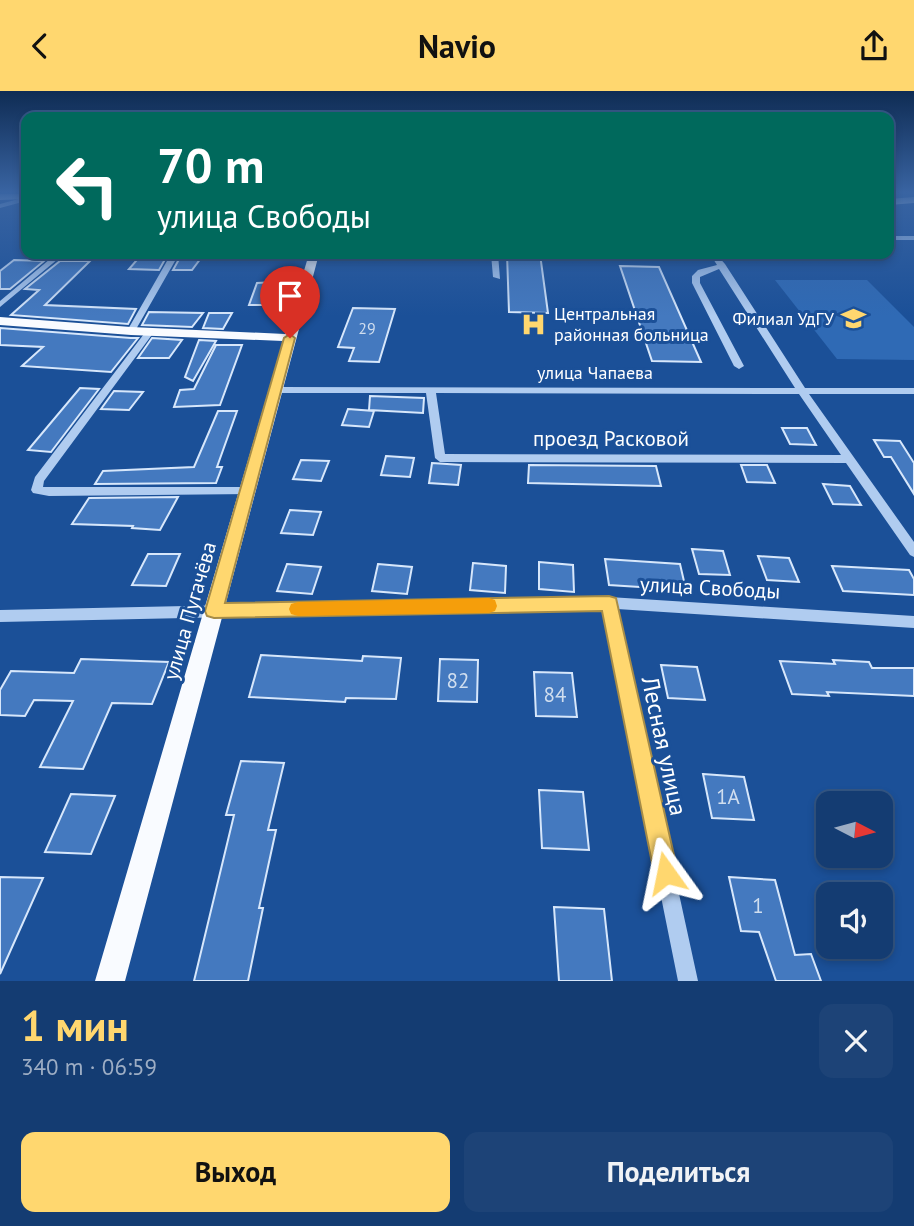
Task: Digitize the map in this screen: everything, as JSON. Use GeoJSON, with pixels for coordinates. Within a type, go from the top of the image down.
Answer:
{"type":"FeatureCollection","features":[{"type":"Feature","properties":{"kind":"main road","name":"улица Пугачёва"},"geometry":{"type":"LineString","coordinates":[[110,981],[313,259]]}},
{"type":"Feature","properties":{"kind":"main road"},"geometry":{"type":"LineString","coordinates":[[0,321],[131,331],[290,338]]}},
{"type":"Feature","properties":{"kind":"street"},"geometry":{"type":"LineString","coordinates":[[910,239],[914,245]]}},
{"type":"Feature","properties":{"kind":"street"},"geometry":{"type":"LineString","coordinates":[[0,305],[54,259]]}},
{"type":"Feature","properties":{"kind":"street"},"geometry":{"type":"LineString","coordinates":[[131,331],[172,259]]}},
{"type":"Feature","properties":{"kind":"street"},"geometry":{"type":"LineString","coordinates":[[495,259],[497,277]]}},
{"type":"Feature","properties":{"kind":"street"},"geometry":{"type":"LineString","coordinates":[[717,259],[802,391],[914,552]]}},
{"type":"Feature","properties":{"kind":"street"},"geometry":{"type":"LineString","coordinates":[[722,266],[701,272],[696,276],[696,283],[739,366]]}},
{"type":"Feature","properties":{"kind":"street"},"geometry":{"type":"LineString","coordinates":[[150,332],[39,480],[37,490],[248,491]]}},
{"type":"Feature","properties":{"kind":"street","name":"улица Чапаева"},"geometry":{"type":"LineString","coordinates":[[277,390],[914,391]]}},
{"type":"Feature","properties":{"kind":"street","name":"проезд Расковой"},"geometry":{"type":"LineString","coordinates":[[431,391],[440,458],[850,459]]}},
{"type":"Feature","properties":{"kind":"street","name":"улица Свободы"},"geometry":{"type":"LineString","coordinates":[[0,616],[609,603],[914,622]]}},
{"type":"Feature","properties":{"kind":"street","name":"Лесная улица"},"geometry":{"type":"LineString","coordinates":[[609,603],[688,981]]}},
{"type":"Feature","properties":{"kind":"shaded area"},"geometry":{"type":"Polygon","coordinates":[[[775,280],[867,280],[914,327],[914,360],[837,359],[775,280]]]}},
{"type":"Feature","properties":{"kind":"building"},"geometry":{"type":"Polygon","coordinates":[[[138,259],[165,259],[159,270],[129,269],[138,259]]]}},
{"type":"Feature","properties":{"kind":"building"},"geometry":{"type":"Polygon","coordinates":[[[179,259],[200,259],[192,270],[173,270],[179,259]]]}},
{"type":"Feature","properties":{"kind":"building"},"geometry":{"type":"Polygon","coordinates":[[[507,259],[541,259],[548,313],[509,312],[507,259]]]}},
{"type":"Feature","properties":{"kind":"building"},"geometry":{"type":"Polygon","coordinates":[[[14,260],[44,261],[10,289],[0,289],[0,271],[14,260]]]}},
{"type":"Feature","properties":{"kind":"building"},"geometry":{"type":"Polygon","coordinates":[[[60,261],[90,261],[45,305],[136,309],[128,324],[11,315],[39,290],[25,289],[60,261]]]}},
{"type":"Feature","properties":{"kind":"building"},"geometry":{"type":"Polygon","coordinates":[[[620,266],[659,267],[701,362],[652,361],[620,266]]]}},
{"type":"Feature","properties":{"kind":"building"},"geometry":{"type":"Polygon","coordinates":[[[275,282],[268,305],[249,305],[257,283],[275,282]]]}},
{"type":"Feature","properties":{"kind":"building"},"geometry":{"type":"Polygon","coordinates":[[[353,308],[395,309],[379,362],[349,361],[354,348],[338,347],[353,308]]]}},
{"type":"Feature","properties":{"kind":"building"},"geometry":{"type":"Polygon","coordinates":[[[149,312],[203,313],[192,327],[142,325],[149,312]]]}},
{"type":"Feature","properties":{"kind":"building"},"geometry":{"type":"Polygon","coordinates":[[[209,313],[232,313],[223,329],[203,328],[209,313]]]}},
{"type":"Feature","properties":{"kind":"building"},"geometry":{"type":"Polygon","coordinates":[[[0,328],[138,338],[111,372],[22,366],[43,347],[0,345],[0,328]]]}},
{"type":"Feature","properties":{"kind":"building"},"geometry":{"type":"Polygon","coordinates":[[[152,338],[182,340],[169,358],[138,358],[152,338]]]}},
{"type":"Feature","properties":{"kind":"building"},"geometry":{"type":"Polygon","coordinates":[[[199,340],[216,341],[193,381],[185,377],[199,340]]]}},
{"type":"Feature","properties":{"kind":"building"},"geometry":{"type":"Polygon","coordinates":[[[216,345],[242,345],[220,405],[174,407],[180,390],[194,389],[216,345]]]}},
{"type":"Feature","properties":{"kind":"building"},"geometry":{"type":"Polygon","coordinates":[[[80,388],[99,389],[51,452],[28,450],[80,388]]]}},
{"type":"Feature","properties":{"kind":"building"},"geometry":{"type":"Polygon","coordinates":[[[114,391],[143,392],[129,410],[101,409],[114,391]]]}},
{"type":"Feature","properties":{"kind":"building"},"geometry":{"type":"Polygon","coordinates":[[[370,396],[424,398],[423,413],[369,410],[370,396]]]}},
{"type":"Feature","properties":{"kind":"building"},"geometry":{"type":"Polygon","coordinates":[[[348,409],[374,411],[369,427],[342,425],[348,409]]]}},
{"type":"Feature","properties":{"kind":"building"},"geometry":{"type":"Polygon","coordinates":[[[218,411],[237,411],[217,467],[222,467],[216,483],[95,484],[103,471],[194,467],[218,411]]]}},
{"type":"Feature","properties":{"kind":"building"},"geometry":{"type":"Polygon","coordinates":[[[782,428],[807,428],[816,445],[790,444],[782,428]]]}},
{"type":"Feature","properties":{"kind":"building"},"geometry":{"type":"Polygon","coordinates":[[[874,440],[900,441],[914,463],[914,494],[891,457],[884,457],[874,440]]]}},
{"type":"Feature","properties":{"kind":"building"},"geometry":{"type":"Polygon","coordinates":[[[386,456],[414,458],[410,477],[381,475],[386,456]]]}},
{"type":"Feature","properties":{"kind":"building"},"geometry":{"type":"Polygon","coordinates":[[[301,460],[329,461],[321,481],[293,479],[301,460]]]}},
{"type":"Feature","properties":{"kind":"building"},"geometry":{"type":"Polygon","coordinates":[[[432,463],[461,465],[458,485],[429,483],[432,463]]]}},
{"type":"Feature","properties":{"kind":"building"},"geometry":{"type":"Polygon","coordinates":[[[529,465],[656,466],[661,486],[528,483],[529,465]]]}},
{"type":"Feature","properties":{"kind":"building"},"geometry":{"type":"Polygon","coordinates":[[[741,465],[767,465],[775,483],[747,482],[741,465]]]}},
{"type":"Feature","properties":{"kind":"building"},"geometry":{"type":"Polygon","coordinates":[[[823,484],[850,486],[861,505],[833,504],[823,484]]]}},
{"type":"Feature","properties":{"kind":"building"},"geometry":{"type":"Polygon","coordinates":[[[178,497],[160,530],[132,528],[133,526],[72,524],[89,498],[178,497]]]}},
{"type":"Feature","properties":{"kind":"building"},"geometry":{"type":"Polygon","coordinates":[[[290,510],[321,512],[313,535],[281,533],[290,510]]]}},
{"type":"Feature","properties":{"kind":"building"},"geometry":{"type":"Polygon","coordinates":[[[692,549],[723,551],[730,575],[699,574],[692,549]]]}},
{"type":"Feature","properties":{"kind":"building"},"geometry":{"type":"Polygon","coordinates":[[[148,554],[180,554],[166,586],[132,585],[148,554]]]}},
{"type":"Feature","properties":{"kind":"building"},"geometry":{"type":"Polygon","coordinates":[[[758,556],[789,558],[799,582],[767,580],[758,556]]]}},
{"type":"Feature","properties":{"kind":"building"},"geometry":{"type":"Polygon","coordinates":[[[605,559],[680,564],[686,590],[609,585],[605,559]]]}},
{"type":"Feature","properties":{"kind":"building"},"geometry":{"type":"Polygon","coordinates":[[[539,562],[573,565],[574,592],[539,589],[539,562]]]}},
{"type":"Feature","properties":{"kind":"building"},"geometry":{"type":"Polygon","coordinates":[[[473,563],[506,566],[505,593],[470,590],[473,563]]]}},
{"type":"Feature","properties":{"kind":"building"},"geometry":{"type":"Polygon","coordinates":[[[287,564],[321,567],[312,594],[277,591],[287,564]]]}},
{"type":"Feature","properties":{"kind":"building"},"geometry":{"type":"Polygon","coordinates":[[[378,564],[412,567],[407,594],[372,591],[378,564]]]}},
{"type":"Feature","properties":{"kind":"building"},"geometry":{"type":"Polygon","coordinates":[[[832,566],[909,570],[914,579],[914,595],[843,591],[832,566]]]}},
{"type":"Feature","properties":{"kind":"building"},"geometry":{"type":"Polygon","coordinates":[[[261,655],[362,661],[363,656],[401,658],[396,699],[346,698],[345,702],[249,697],[261,655]]]}},
{"type":"Feature","properties":{"kind":"building"},"geometry":{"type":"Polygon","coordinates":[[[81,659],[169,662],[152,704],[112,703],[83,769],[40,767],[73,701],[34,700],[25,716],[0,715],[0,690],[11,671],[74,673],[81,659]]]}},
{"type":"Feature","properties":{"kind":"building"},"geometry":{"type":"Polygon","coordinates":[[[440,659],[478,660],[477,702],[438,701],[440,659]]]}},
{"type":"Feature","properties":{"kind":"building"},"geometry":{"type":"Polygon","coordinates":[[[833,660],[869,662],[872,668],[914,668],[914,696],[827,692],[829,696],[792,694],[780,661],[835,664],[833,660]]]}},
{"type":"Feature","properties":{"kind":"building"},"geometry":{"type":"Polygon","coordinates":[[[661,665],[697,667],[705,700],[668,698],[661,665]]]}},
{"type":"Feature","properties":{"kind":"building"},"geometry":{"type":"Polygon","coordinates":[[[534,672],[572,673],[577,717],[536,716],[534,672]]]}},
{"type":"Feature","properties":{"kind":"building"},"geometry":{"type":"Polygon","coordinates":[[[241,761],[284,763],[268,830],[276,830],[259,908],[263,908],[248,981],[194,981],[234,815],[226,815],[241,761]]]}},
{"type":"Feature","properties":{"kind":"building"},"geometry":{"type":"Polygon","coordinates":[[[703,774],[744,777],[754,820],[712,818],[703,774]]]}},
{"type":"Feature","properties":{"kind":"building"},"geometry":{"type":"Polygon","coordinates":[[[539,790],[583,792],[589,850],[542,848],[539,790]]]}},
{"type":"Feature","properties":{"kind":"building"},"geometry":{"type":"Polygon","coordinates":[[[71,794],[115,796],[91,854],[45,852],[71,794]]]}},
{"type":"Feature","properties":{"kind":"building"},"geometry":{"type":"Polygon","coordinates":[[[0,877],[43,878],[0,974],[0,877]]]}},
{"type":"Feature","properties":{"kind":"building"},"geometry":{"type":"Polygon","coordinates":[[[729,877],[775,880],[795,955],[811,954],[821,981],[776,981],[759,932],[741,931],[729,877]]]}},
{"type":"Feature","properties":{"kind":"building"},"geometry":{"type":"Polygon","coordinates":[[[554,907],[604,909],[612,981],[559,981],[554,907]]]}},
{"type":"Feature","properties":{"kind":"slow traffic"},"geometry":{"type":"LineString","coordinates":[[298,609],[489,606]]}},
{"type":"Feature","properties":{"kind":"place","name":"Филиал УдГУ"},"geometry":{"type":"Point","coordinates":[854,319]}},
{"type":"Feature","properties":{"kind":"place","name":"Центральная районная больница"},"geometry":{"type":"Point","coordinates":[534,324]}},
{"type":"Feature","properties":{"kind":"route"},"geometry":{"type":"LineString","coordinates":[[290,338],[214,611],[609,603],[666,873]]}}]}
